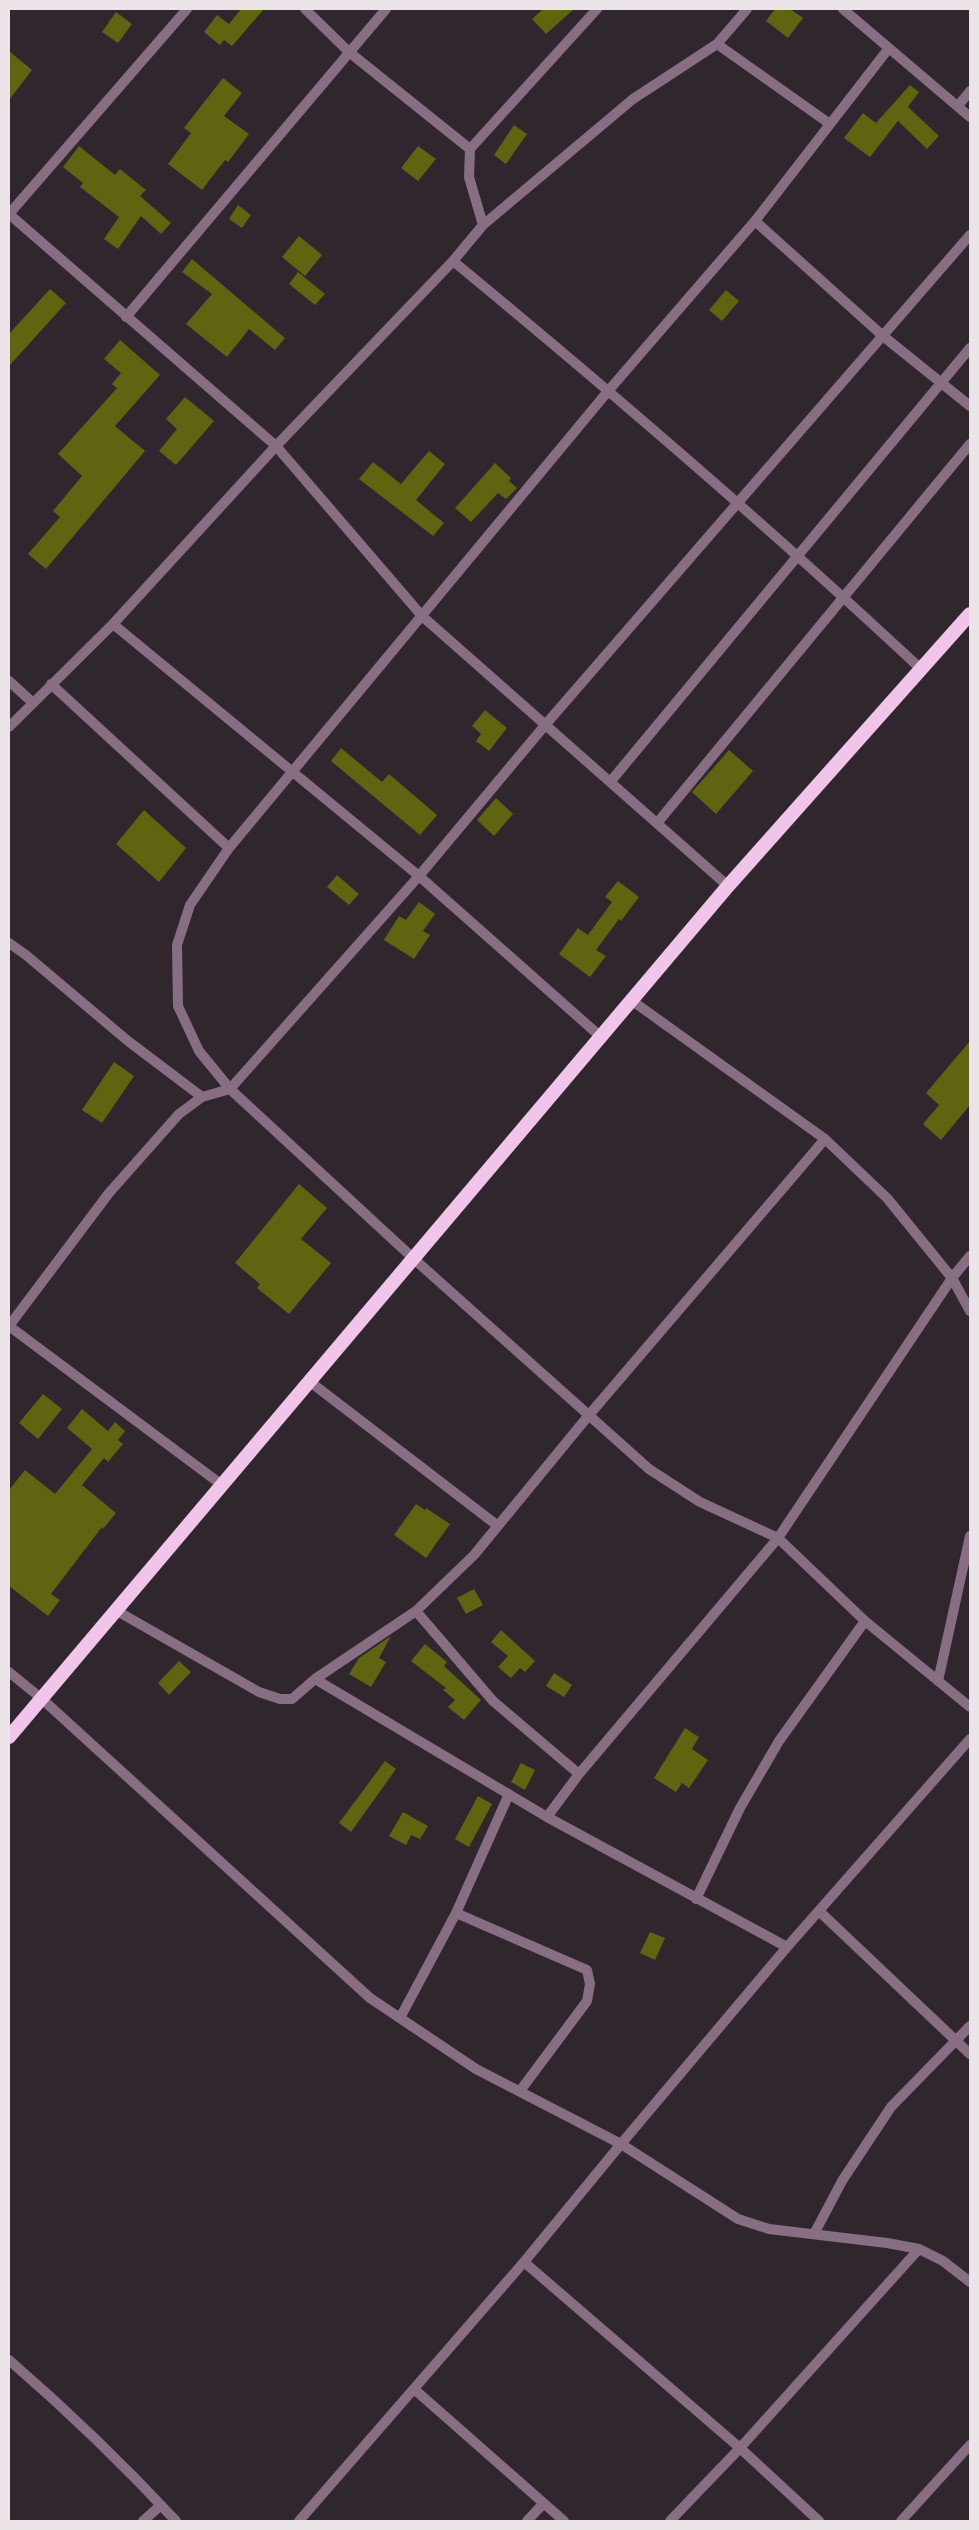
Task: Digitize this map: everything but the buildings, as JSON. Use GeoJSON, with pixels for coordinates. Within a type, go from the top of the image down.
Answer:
{"type":"FeatureCollection","features":[{"type":"Feature","properties":{"kind":"highway"},"geometry":{"type":"LineString","coordinates":[[9,1737],[728,886],[970,614]]}},
{"type":"Feature","properties":{"kind":"street"},"geometry":{"type":"LineString","coordinates":[[187,9],[9,214],[276,446],[422,616],[658,822],[728,886]]}},
{"type":"Feature","properties":{"kind":"street"},"geometry":{"type":"LineString","coordinates":[[305,9],[349,52],[470,149]]}},
{"type":"Feature","properties":{"kind":"street"},"geometry":{"type":"LineString","coordinates":[[126,317],[386,9]]}},
{"type":"Feature","properties":{"kind":"street"},"geometry":{"type":"LineString","coordinates":[[483,225],[469,177],[470,149],[597,9]]}},
{"type":"Feature","properties":{"kind":"street"},"geometry":{"type":"LineString","coordinates":[[9,728],[32,702],[113,624],[276,446],[453,261],[483,225],[633,99],[717,44],[747,9]]}},
{"type":"Feature","properties":{"kind":"street"},"geometry":{"type":"LineString","coordinates":[[843,9],[970,117]]}},
{"type":"Feature","properties":{"kind":"street"},"geometry":{"type":"LineString","coordinates":[[717,44],[830,124]]}},
{"type":"Feature","properties":{"kind":"street"},"geometry":{"type":"LineString","coordinates":[[889,48],[756,221],[609,390],[229,848],[190,905],[177,945],[178,1006],[198,1051],[230,1089],[414,1258],[649,1469],[700,1502],[778,1538],[865,1621],[970,1707]]}},
{"type":"Feature","properties":{"kind":"street"},"geometry":{"type":"LineString","coordinates":[[958,106],[970,92]]}},
{"type":"Feature","properties":{"kind":"street"},"geometry":{"type":"LineString","coordinates":[[756,221],[883,336],[970,406]]}},
{"type":"Feature","properties":{"kind":"street"},"geometry":{"type":"LineString","coordinates":[[222,1484],[9,1326],[109,1193],[179,1114],[202,1097],[230,1089],[419,876],[546,724],[970,235]]}},
{"type":"Feature","properties":{"kind":"street"},"geometry":{"type":"LineString","coordinates":[[453,261],[609,390],[843,596],[922,670]]}},
{"type":"Feature","properties":{"kind":"street"},"geometry":{"type":"LineString","coordinates":[[611,781],[970,348]]}},
{"type":"Feature","properties":{"kind":"street"},"geometry":{"type":"LineString","coordinates":[[658,822],[970,444]]}},
{"type":"Feature","properties":{"kind":"street"},"geometry":{"type":"LineString","coordinates":[[113,624],[419,876],[601,1037]]}},
{"type":"Feature","properties":{"kind":"street"},"geometry":{"type":"LineString","coordinates":[[9,681],[32,702]]}},
{"type":"Feature","properties":{"kind":"street"},"geometry":{"type":"LineString","coordinates":[[51,684],[229,848]]}},
{"type":"Feature","properties":{"kind":"street"},"geometry":{"type":"LineString","coordinates":[[9,943],[128,1040],[202,1097]]}},
{"type":"Feature","properties":{"kind":"street"},"geometry":{"type":"LineString","coordinates":[[632,1000],[825,1139],[887,1198],[952,1278],[970,1311]]}},
{"type":"Feature","properties":{"kind":"street"},"geometry":{"type":"LineString","coordinates":[[116,1611],[259,1692],[280,1699],[292,1699],[315,1679],[416,1611],[474,1555],[589,1415],[825,1139]]}},
{"type":"Feature","properties":{"kind":"street"},"geometry":{"type":"LineString","coordinates":[[548,1817],[579,1774],[778,1538],[952,1278],[970,1256]]}},
{"type":"Feature","properties":{"kind":"street"},"geometry":{"type":"LineString","coordinates":[[309,1381],[498,1526]]}},
{"type":"Feature","properties":{"kind":"street"},"geometry":{"type":"LineString","coordinates":[[938,1681],[970,1536]]}},
{"type":"Feature","properties":{"kind":"street"},"geometry":{"type":"LineString","coordinates":[[416,1611],[493,1701],[579,1774]]}},
{"type":"Feature","properties":{"kind":"street"},"geometry":{"type":"LineString","coordinates":[[696,1899],[740,1808],[779,1741],[865,1621]]}},
{"type":"Feature","properties":{"kind":"street"},"geometry":{"type":"LineString","coordinates":[[9,1672],[42,1699],[370,1998],[476,2069],[620,2144],[738,2219],[769,2229],[919,2249],[943,2261],[970,2282]]}},
{"type":"Feature","properties":{"kind":"street"},"geometry":{"type":"LineString","coordinates":[[315,1679],[548,1817],[787,1947]]}},
{"type":"Feature","properties":{"kind":"street"},"geometry":{"type":"LineString","coordinates":[[299,2521],[524,2262],[620,2144],[787,1947],[970,1739]]}},
{"type":"Feature","properties":{"kind":"street"},"geometry":{"type":"LineString","coordinates":[[400,2018],[456,1913],[509,1794]]}},
{"type":"Feature","properties":{"kind":"street"},"geometry":{"type":"LineString","coordinates":[[819,1911],[970,2054]]}},
{"type":"Feature","properties":{"kind":"street"},"geometry":{"type":"LineString","coordinates":[[456,1913],[587,1970],[590,1984],[587,2001],[520,2091]]}},
{"type":"Feature","properties":{"kind":"street"},"geometry":{"type":"LineString","coordinates":[[814,2234],[842,2181],[891,2107],[970,2026]]}},
{"type":"Feature","properties":{"kind":"street"},"geometry":{"type":"LineString","coordinates":[[670,2521],[740,2448],[919,2249]]}},
{"type":"Feature","properties":{"kind":"street"},"geometry":{"type":"LineString","coordinates":[[524,2262],[740,2448],[819,2521]]}},
{"type":"Feature","properties":{"kind":"street"},"geometry":{"type":"LineString","coordinates":[[9,2360],[66,2410],[129,2470],[176,2521]]}},
{"type":"Feature","properties":{"kind":"street"},"geometry":{"type":"LineString","coordinates":[[414,2389],[564,2521]]}},
{"type":"Feature","properties":{"kind":"street"},"geometry":{"type":"LineString","coordinates":[[901,2521],[970,2445]]}},
{"type":"Feature","properties":{"kind":"street"},"geometry":{"type":"LineString","coordinates":[[527,2521],[543,2504]]}},
{"type":"Feature","properties":{"kind":"street"},"geometry":{"type":"LineString","coordinates":[[143,2521],[160,2505]]}}]}
